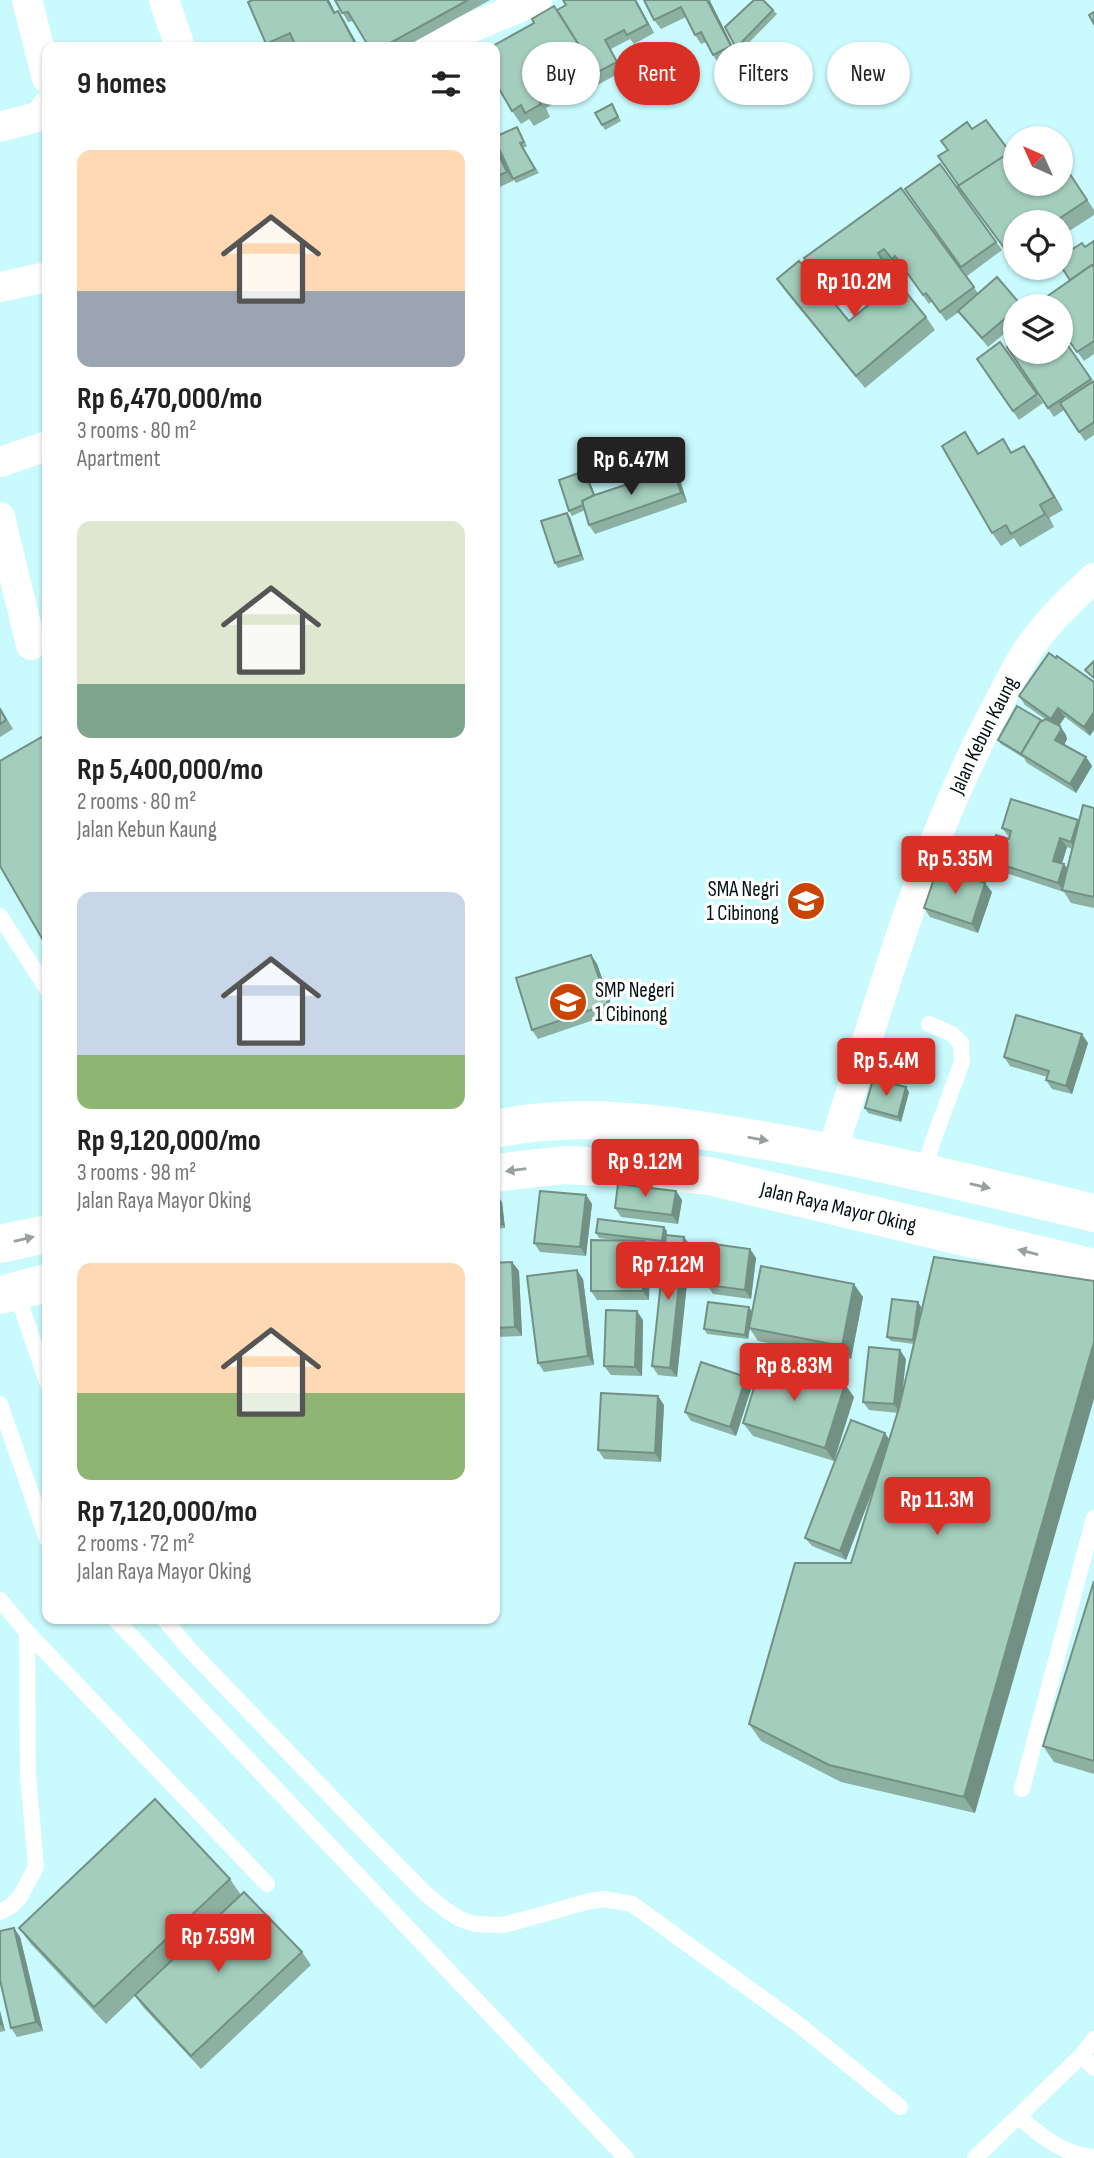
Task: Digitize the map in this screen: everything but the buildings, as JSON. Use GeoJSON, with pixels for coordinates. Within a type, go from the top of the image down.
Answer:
{"type":"FeatureCollection","features":[{"type":"Feature","properties":{"kind":"main road"},"geometry":{"type":"LineString","coordinates":[[500,1128],[564,1120],[659,1124],[832,1153],[1094,1213]]}},
{"type":"Feature","properties":{"kind":"main road","name":"Jalan Raya Mayor Oking"},"geometry":{"type":"LineString","coordinates":[[500,1171],[564,1165],[709,1176],[977,1246],[1094,1268]]}},
{"type":"Feature","properties":{"kind":"main road"},"geometry":{"type":"LineString","coordinates":[[0,1244],[42,1235]]}},
{"type":"Feature","properties":{"kind":"street"},"geometry":{"type":"LineString","coordinates":[[27,0],[42,58]]}},
{"type":"Feature","properties":{"kind":"street"},"geometry":{"type":"LineString","coordinates":[[437,42],[537,0]]}},
{"type":"Feature","properties":{"kind":"street"},"geometry":{"type":"LineString","coordinates":[[167,1],[179,42]]}},
{"type":"Feature","properties":{"kind":"street"},"geometry":{"type":"LineString","coordinates":[[0,127],[42,113]]}},
{"type":"Feature","properties":{"kind":"street"},"geometry":{"type":"LineString","coordinates":[[0,287],[42,278]]}},
{"type":"Feature","properties":{"kind":"street"},"geometry":{"type":"LineString","coordinates":[[0,462],[42,448]]}},
{"type":"Feature","properties":{"kind":"street"},"geometry":{"type":"LineString","coordinates":[[0,517],[31,645]]}},
{"type":"Feature","properties":{"kind":"street","name":"Jalan Kebun Kaung"},"geometry":{"type":"LineString","coordinates":[[832,1153],[922,873],[950,801],[1031,645],[1063,607],[1094,578]]}},
{"type":"Feature","properties":{"kind":"lane"},"geometry":{"type":"LineString","coordinates":[[0,916],[42,981]]}},
{"type":"Feature","properties":{"kind":"lane"},"geometry":{"type":"LineString","coordinates":[[923,1173],[961,1062],[961,1044],[952,1034],[929,1024]]}},
{"type":"Feature","properties":{"kind":"lane"},"geometry":{"type":"LineString","coordinates":[[21,1289],[42,1364]]}},
{"type":"Feature","properties":{"kind":"lane"},"geometry":{"type":"LineString","coordinates":[[0,1404],[42,1525]]}},
{"type":"Feature","properties":{"kind":"lane"},"geometry":{"type":"LineString","coordinates":[[1022,1790],[1094,1518]]}},
{"type":"Feature","properties":{"kind":"lane"},"geometry":{"type":"LineString","coordinates":[[0,1600],[27,1632],[267,1884]]}},
{"type":"Feature","properties":{"kind":"lane"},"geometry":{"type":"LineString","coordinates":[[120,1624],[626,2158]]}},
{"type":"Feature","properties":{"kind":"lane"},"geometry":{"type":"LineString","coordinates":[[168,1624],[362,1829],[447,1912],[475,1924],[504,1925],[590,1901],[603,1899],[632,1904],[798,2024],[900,2107]]}},
{"type":"Feature","properties":{"kind":"lane"},"geometry":{"type":"LineString","coordinates":[[0,1912],[20,1897],[36,1867],[28,1776],[27,1632]]}},
{"type":"Feature","properties":{"kind":"lane"},"geometry":{"type":"LineString","coordinates":[[975,2158],[1082,2055],[1094,2039]]}},
{"type":"Feature","properties":{"kind":"lane"},"geometry":{"type":"LineString","coordinates":[[1082,2055],[1094,2068]]}},
{"type":"Feature","properties":{"kind":"lane"},"geometry":{"type":"LineString","coordinates":[[1019,2117],[1036,2132],[1066,2151],[1094,2157]]}},
{"type":"Feature","properties":{"kind":"place","name":"SMA Negri 1 Cibinong"},"geometry":{"type":"Point","coordinates":[806,901]}},
{"type":"Feature","properties":{"kind":"place","name":"SMP Negeri 1 Cibinong"},"geometry":{"type":"Point","coordinates":[568,1002]}}]}
